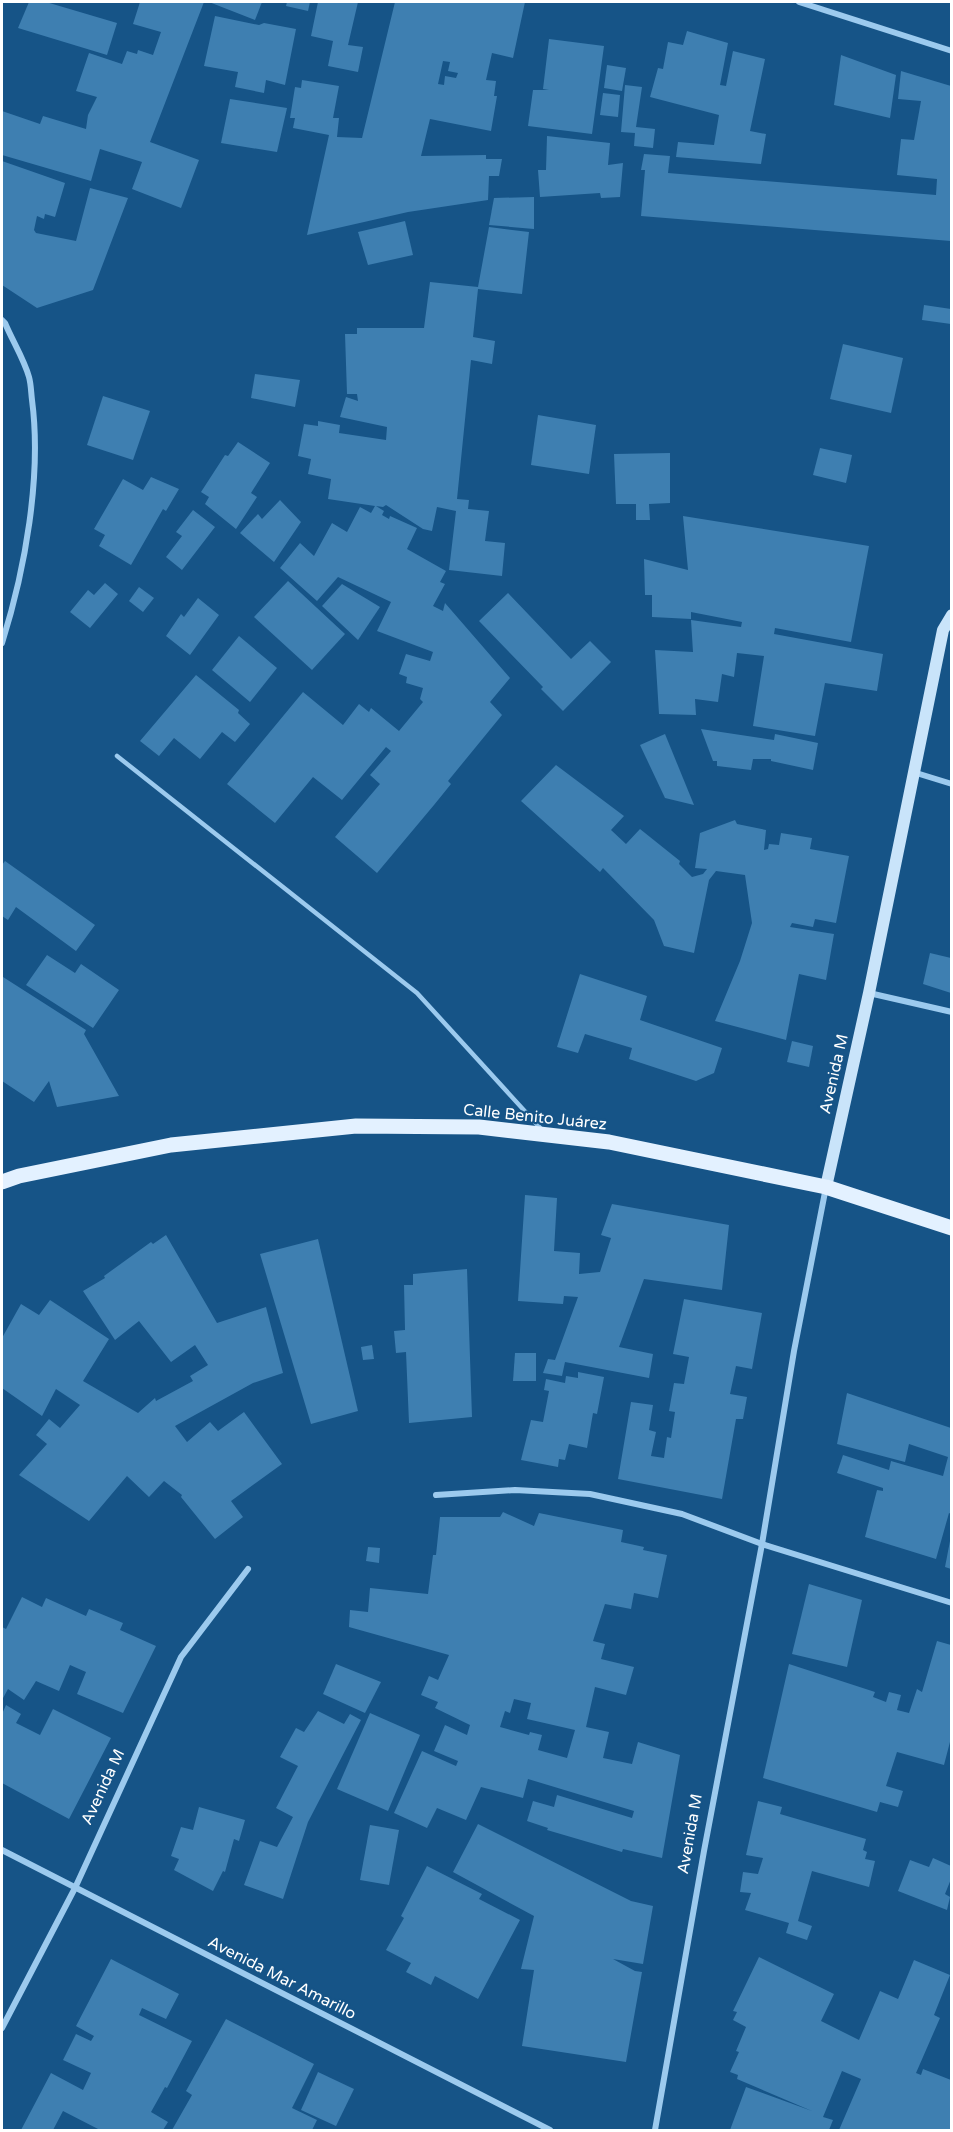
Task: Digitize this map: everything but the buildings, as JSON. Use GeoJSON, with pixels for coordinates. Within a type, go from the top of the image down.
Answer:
{"type":"FeatureCollection","features":[{"type":"Feature","properties":{"kind":"main road","name":"Calle Benito Juárez"},"geometry":{"type":"LineString","coordinates":[[2,1182],[171,1145],[356,1126],[479,1127],[609,1142],[826,1187],[951,1228]]}},
{"type":"Feature","properties":{"kind":"street"},"geometry":{"type":"LineString","coordinates":[[799,2],[951,51]]}},
{"type":"Feature","properties":{"kind":"street"},"geometry":{"type":"LineString","coordinates":[[2,320],[29,377],[36,426],[33,483],[25,549],[11,615],[2,643]]}},
{"type":"Feature","properties":{"kind":"street","name":"Avenida M"},"geometry":{"type":"LineString","coordinates":[[655,2130],[704,1851],[762,1544],[794,1351],[826,1187],[869,993],[943,630],[951,615]]}},
{"type":"Feature","properties":{"kind":"street"},"geometry":{"type":"LineString","coordinates":[[913,772],[951,784]]}},
{"type":"Feature","properties":{"kind":"street"},"geometry":{"type":"LineString","coordinates":[[869,993],[951,1012]]}},
{"type":"Feature","properties":{"kind":"street"},"geometry":{"type":"LineString","coordinates":[[436,1495],[515,1490],[590,1494],[682,1514],[762,1544],[951,1603]]}},
{"type":"Feature","properties":{"kind":"street","name":"Avenida M"},"geometry":{"type":"LineString","coordinates":[[2,2028],[75,1888],[181,1657],[248,1569]]}},
{"type":"Feature","properties":{"kind":"street","name":"Avenida Mar Amarillo"},"geometry":{"type":"LineString","coordinates":[[2,1850],[550,2130]]}},
{"type":"Feature","properties":{"kind":"lane"},"geometry":{"type":"LineString","coordinates":[[117,756],[417,993],[546,1135]]}}]}
